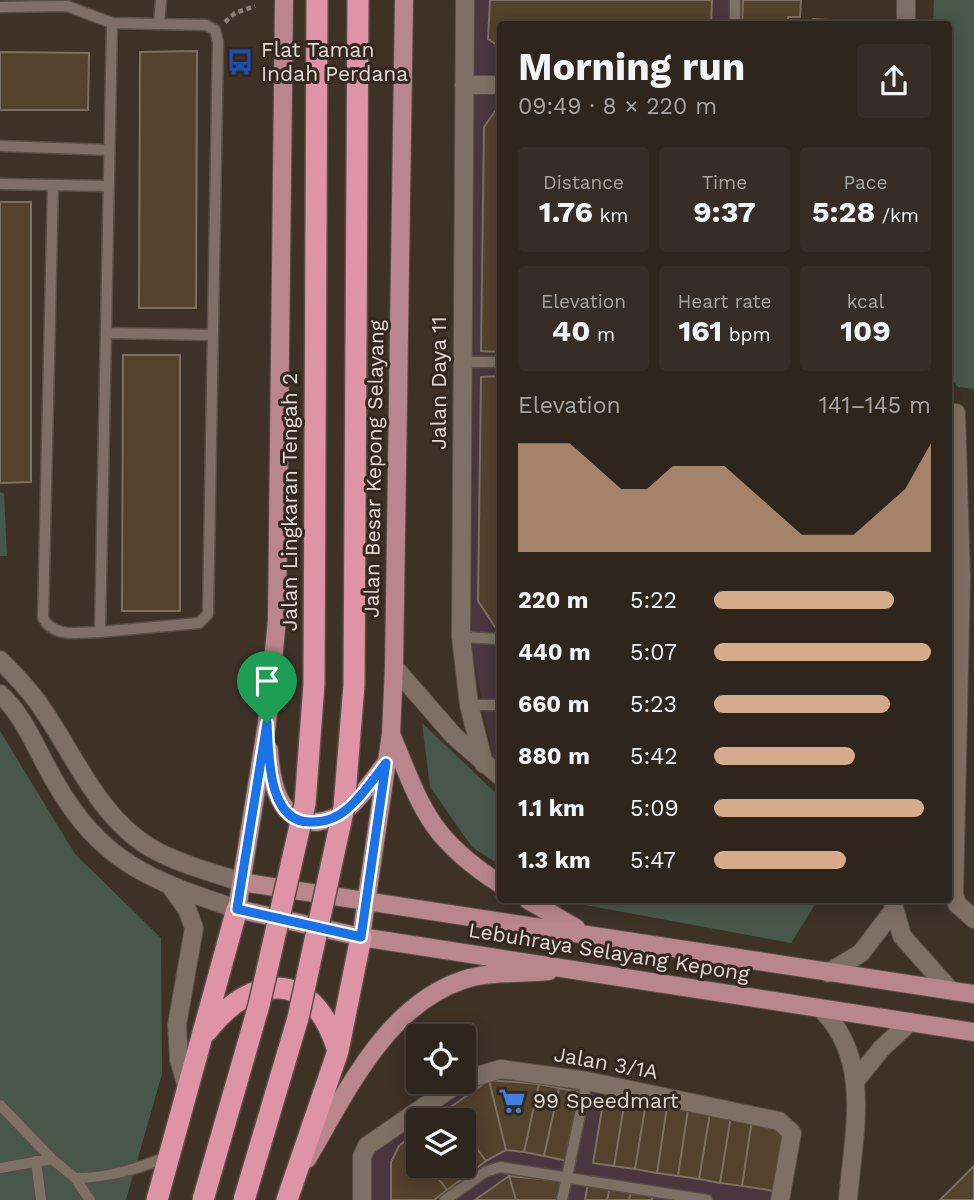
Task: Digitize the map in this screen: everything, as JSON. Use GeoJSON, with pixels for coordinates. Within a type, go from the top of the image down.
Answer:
{"type":"FeatureCollection","features":[{"type":"Feature","properties":{"kind":"highway","name":"Jalan Lingkaran Tengah 2"},"geometry":{"type":"LineString","coordinates":[[203,1200],[259,1005],[305,804],[314,684],[317,0]]}},
{"type":"Feature","properties":{"kind":"highway"},"geometry":{"type":"LineString","coordinates":[[244,1200],[298,1018],[344,807],[354,685],[358,0]]}},
{"type":"Feature","properties":{"kind":"highway"},"geometry":{"type":"LineString","coordinates":[[157,1200],[237,909]]}},
{"type":"Feature","properties":{"kind":"highway"},"geometry":{"type":"LineString","coordinates":[[289,1193],[338,1051],[361,937]]}},
{"type":"Feature","properties":{"kind":"highway"},"geometry":{"type":"LineString","coordinates":[[204,1035],[235,1000],[254,990],[279,988],[294,991],[325,1017],[338,1051]]}},
{"type":"Feature","properties":{"kind":"main road"},"geometry":{"type":"LineString","coordinates":[[237,909],[267,723],[277,620],[284,0]]}},
{"type":"Feature","properties":{"kind":"main road","name":"Jalan Besar Kepong Selayang"},"geometry":{"type":"LineString","coordinates":[[361,937],[391,734],[404,0]]}},
{"type":"Feature","properties":{"kind":"main road"},"geometry":{"type":"LineString","coordinates":[[267,723],[270,766],[276,793],[285,812],[304,822],[325,822],[346,810],[386,763]]}},
{"type":"Feature","properties":{"kind":"main road"},"geometry":{"type":"LineString","coordinates":[[391,734],[415,794],[440,836],[459,856],[497,882]]}},
{"type":"Feature","properties":{"kind":"main road","name":"Lebuhraya Selayang Kepong"},"geometry":{"type":"LineString","coordinates":[[241,882],[974,994]]}},
{"type":"Feature","properties":{"kind":"main road"},"geometry":{"type":"LineString","coordinates":[[533,903],[582,932]]}},
{"type":"Feature","properties":{"kind":"main road","name":"Lebuhraya Selayang Kepong"},"geometry":{"type":"LineString","coordinates":[[237,909],[361,937],[580,968],[822,1010],[974,1032]]}},
{"type":"Feature","properties":{"kind":"main road"},"geometry":{"type":"LineString","coordinates":[[289,1193],[364,1064],[386,1036],[437,991],[465,979],[580,968]]}},
{"type":"Feature","properties":{"kind":"street","name":"Jalan Daya 11"},"geometry":{"type":"LineString","coordinates":[[465,0],[461,637],[469,705],[484,764]]}},
{"type":"Feature","properties":{"kind":"street"},"geometry":{"type":"LineString","coordinates":[[906,0],[906,21]]}},
{"type":"Feature","properties":{"kind":"street"},"geometry":{"type":"LineString","coordinates":[[464,85],[497,85]]}},
{"type":"Feature","properties":{"kind":"street"},"geometry":{"type":"LineString","coordinates":[[960,414],[968,579],[956,750],[954,894],[957,904],[974,919]]}},
{"type":"Feature","properties":{"kind":"street"},"geometry":{"type":"LineString","coordinates":[[0,660],[40,705],[73,761],[125,829],[148,847],[176,861],[241,882]]}},
{"type":"Feature","properties":{"kind":"street"},"geometry":{"type":"LineString","coordinates":[[394,667],[454,736],[497,774]]}},
{"type":"Feature","properties":{"kind":"street"},"geometry":{"type":"LineString","coordinates":[[0,694],[78,817],[103,845],[129,866],[171,887],[237,909]]}},
{"type":"Feature","properties":{"kind":"street"},"geometry":{"type":"LineString","coordinates":[[956,750],[974,753]]}},
{"type":"Feature","properties":{"kind":"street"},"geometry":{"type":"LineString","coordinates":[[171,887],[187,908],[194,928],[177,1025],[179,1059],[188,1091]]}},
{"type":"Feature","properties":{"kind":"street"},"geometry":{"type":"LineString","coordinates":[[828,973],[861,953],[892,905]]}},
{"type":"Feature","properties":{"kind":"street"},"geometry":{"type":"LineString","coordinates":[[892,905],[902,936],[911,950],[950,990]]}},
{"type":"Feature","properties":{"kind":"street"},"geometry":{"type":"LineString","coordinates":[[822,1010],[846,1042],[857,1079],[848,1200]]}},
{"type":"Feature","properties":{"kind":"street"},"geometry":{"type":"LineString","coordinates":[[857,1079],[881,1049],[910,1022]]}},
{"type":"Feature","properties":{"kind":"street","name":"Jalan 3/1A"},"geometry":{"type":"LineString","coordinates":[[476,1077],[501,1069],[587,1081],[787,1125],[792,1133],[780,1200]]}},
{"type":"Feature","properties":{"kind":"street","name":"Jalan 3/1A"},"geometry":{"type":"LineString","coordinates":[[362,1200],[362,1157],[367,1146],[443,1094]]}},
{"type":"Feature","properties":{"kind":"lane"},"geometry":{"type":"LineString","coordinates":[[159,24],[160,0]]}},
{"type":"Feature","properties":{"kind":"lane"},"geometry":{"type":"LineString","coordinates":[[735,0],[735,21]]}},
{"type":"Feature","properties":{"kind":"lane"},"geometry":{"type":"LineString","coordinates":[[0,7],[67,3],[111,23],[206,25],[215,30],[218,42],[208,614],[200,623],[58,633],[49,628],[43,618],[54,185]]}},
{"type":"Feature","properties":{"kind":"lane"},"geometry":{"type":"LineString","coordinates":[[100,632],[111,23]]}},
{"type":"Feature","properties":{"kind":"lane"},"geometry":{"type":"LineString","coordinates":[[0,146],[109,150]]}},
{"type":"Feature","properties":{"kind":"lane"},"geometry":{"type":"LineString","coordinates":[[0,184],[108,186]]}},
{"type":"Feature","properties":{"kind":"lane"},"geometry":{"type":"LineString","coordinates":[[106,333],[212,335]]}},
{"type":"Feature","properties":{"kind":"lane"},"geometry":{"type":"LineString","coordinates":[[462,362],[497,362]]}},
{"type":"Feature","properties":{"kind":"lane"},"geometry":{"type":"LineString","coordinates":[[461,637],[497,639]]}},
{"type":"Feature","properties":{"kind":"lane"},"geometry":{"type":"LineString","coordinates":[[469,705],[497,705]]}},
{"type":"Feature","properties":{"kind":"lane"},"geometry":{"type":"LineString","coordinates":[[562,1200],[587,1081]]}},
{"type":"Feature","properties":{"kind":"lane"},"geometry":{"type":"LineString","coordinates":[[0,1105],[52,1159],[75,1178],[90,1200]]}},
{"type":"Feature","properties":{"kind":"lane"},"geometry":{"type":"LineString","coordinates":[[75,1178],[99,1178],[126,1173],[171,1156]]}},
{"type":"Feature","properties":{"kind":"lane"},"geometry":{"type":"LineString","coordinates":[[0,1168],[52,1159]]}},
{"type":"Feature","properties":{"kind":"lane"},"geometry":{"type":"LineString","coordinates":[[36,1161],[41,1200]]}},
{"type":"Feature","properties":{"kind":"lane"},"geometry":{"type":"LineString","coordinates":[[445,1200],[485,1172],[500,1167],[707,1200]]}},
{"type":"Feature","properties":{"kind":"path"},"geometry":{"type":"LineString","coordinates":[[215,30],[235,13],[254,6]]}},
{"type":"Feature","properties":{"kind":"shaded area"},"geometry":{"type":"Polygon","coordinates":[[[475,0],[729,0],[729,21],[497,21],[497,762],[493,759],[471,644],[475,0]]]}},
{"type":"Feature","properties":{"kind":"shaded area"},"geometry":{"type":"Polygon","coordinates":[[[504,1077],[597,1091],[782,1130],[773,1200],[371,1200],[369,1161],[373,1153],[406,1129],[406,1178],[476,1178],[476,1108],[436,1108],[455,1094],[476,1094],[476,1085],[504,1077]]]}},
{"type":"Feature","properties":{"kind":"green space"},"geometry":{"type":"Polygon","coordinates":[[[934,0],[974,0],[974,389],[958,387],[952,380],[952,21],[933,21],[934,0]]]}},
{"type":"Feature","properties":{"kind":"green space"},"geometry":{"type":"Polygon","coordinates":[[[0,492],[4,493],[7,556],[0,556],[0,492]]]}},
{"type":"Feature","properties":{"kind":"green space"},"geometry":{"type":"Polygon","coordinates":[[[422,723],[497,794],[497,863],[472,847],[430,787],[422,723]]]}},
{"type":"Feature","properties":{"kind":"green space"},"geometry":{"type":"Polygon","coordinates":[[[0,731],[75,854],[161,938],[162,1074],[126,1200],[0,1200],[0,731]]]}},
{"type":"Feature","properties":{"kind":"green space"},"geometry":{"type":"Polygon","coordinates":[[[574,903],[816,903],[791,943],[574,903]]]}},
{"type":"Feature","properties":{"kind":"building"},"geometry":{"type":"Polygon","coordinates":[[[490,0],[712,0],[711,21],[497,21],[497,45],[488,39],[490,0]]]}},
{"type":"Feature","properties":{"kind":"building"},"geometry":{"type":"Polygon","coordinates":[[[743,0],[801,0],[800,17],[788,17],[788,21],[742,21],[743,0]]]}},
{"type":"Feature","properties":{"kind":"building"},"geometry":{"type":"Polygon","coordinates":[[[813,19],[848,21],[813,21],[813,19]]]}},
{"type":"Feature","properties":{"kind":"building"},"geometry":{"type":"Polygon","coordinates":[[[197,51],[196,308],[139,308],[140,52],[197,51]]]}},
{"type":"Feature","properties":{"kind":"building"},"geometry":{"type":"Polygon","coordinates":[[[0,52],[89,53],[88,110],[0,110],[0,52]]]}},
{"type":"Feature","properties":{"kind":"building"},"geometry":{"type":"Polygon","coordinates":[[[497,108],[497,352],[481,351],[484,127],[497,108]]]}},
{"type":"Feature","properties":{"kind":"building"},"geometry":{"type":"Polygon","coordinates":[[[0,202],[31,202],[31,482],[0,483],[0,202]]]}},
{"type":"Feature","properties":{"kind":"building"},"geometry":{"type":"Polygon","coordinates":[[[123,355],[180,355],[180,611],[122,611],[123,355]]]}},
{"type":"Feature","properties":{"kind":"building"},"geometry":{"type":"Polygon","coordinates":[[[497,376],[495,627],[478,601],[481,377],[497,376]]]}},
{"type":"Feature","properties":{"kind":"building"},"geometry":{"type":"Polygon","coordinates":[[[489,1080],[506,1150],[486,1161],[476,1147],[476,1108],[449,1108],[469,1094],[476,1094],[476,1089],[489,1080]]]}},
{"type":"Feature","properties":{"kind":"building"},"geometry":{"type":"Polygon","coordinates":[[[489,1080],[539,1084],[524,1152],[506,1150],[489,1080]]]}},
{"type":"Feature","properties":{"kind":"building"},"geometry":{"type":"Polygon","coordinates":[[[539,1084],[559,1088],[544,1156],[524,1152],[539,1084]]]}},
{"type":"Feature","properties":{"kind":"building"},"geometry":{"type":"Polygon","coordinates":[[[559,1088],[583,1093],[568,1161],[544,1156],[559,1088]]]}},
{"type":"Feature","properties":{"kind":"building"},"geometry":{"type":"Polygon","coordinates":[[[604,1097],[625,1100],[614,1166],[593,1163],[604,1097]]]}},
{"type":"Feature","properties":{"kind":"building"},"geometry":{"type":"Polygon","coordinates":[[[625,1100],[646,1103],[635,1169],[614,1166],[625,1100]]]}},
{"type":"Feature","properties":{"kind":"building"},"geometry":{"type":"Polygon","coordinates":[[[646,1103],[667,1107],[657,1173],[635,1169],[646,1103]]]}},
{"type":"Feature","properties":{"kind":"building"},"geometry":{"type":"Polygon","coordinates":[[[667,1107],[688,1110],[678,1176],[657,1173],[667,1107]]]}},
{"type":"Feature","properties":{"kind":"building"},"geometry":{"type":"Polygon","coordinates":[[[688,1110],[710,1113],[699,1179],[678,1176],[688,1110]]]}},
{"type":"Feature","properties":{"kind":"building"},"geometry":{"type":"Polygon","coordinates":[[[710,1113],[731,1116],[720,1183],[699,1179],[710,1113]]]}},
{"type":"Feature","properties":{"kind":"building"},"geometry":{"type":"Polygon","coordinates":[[[731,1116],[752,1120],[742,1186],[720,1183],[731,1116]]]}},
{"type":"Feature","properties":{"kind":"building"},"geometry":{"type":"Polygon","coordinates":[[[752,1120],[773,1123],[784,1138],[775,1191],[742,1186],[752,1120]]]}},
{"type":"Feature","properties":{"kind":"building"},"geometry":{"type":"Polygon","coordinates":[[[406,1140],[406,1178],[438,1178],[447,1190],[434,1200],[391,1200],[391,1162],[399,1146],[406,1140]]]}},
{"type":"Feature","properties":{"kind":"building"},"geometry":{"type":"Polygon","coordinates":[[[476,1147],[486,1161],[476,1168],[476,1147]]]}},
{"type":"Feature","properties":{"kind":"building"},"geometry":{"type":"Polygon","coordinates":[[[974,1166],[974,1200],[940,1200],[974,1166]]]}},
{"type":"Feature","properties":{"kind":"building"},"geometry":{"type":"Polygon","coordinates":[[[509,1176],[562,1181],[559,1200],[516,1200],[509,1176]]]}},
{"type":"Feature","properties":{"kind":"building"},"geometry":{"type":"Polygon","coordinates":[[[509,1176],[516,1200],[475,1200],[509,1176]]]}},
{"type":"Feature","properties":{"kind":"building"},"geometry":{"type":"Polygon","coordinates":[[[438,1178],[463,1178],[447,1190],[438,1178]]]}},
{"type":"Feature","properties":{"kind":"building"},"geometry":{"type":"Polygon","coordinates":[[[588,1183],[610,1187],[607,1200],[585,1200],[588,1183]]]}},
{"type":"Feature","properties":{"kind":"building"},"geometry":{"type":"Polygon","coordinates":[[[610,1187],[631,1191],[629,1200],[607,1200],[610,1187]]]}},
{"type":"Feature","properties":{"kind":"building"},"geometry":{"type":"Polygon","coordinates":[[[631,1191],[653,1194],[652,1200],[629,1200],[631,1191]]]}},
{"type":"Feature","properties":{"kind":"place","name":"Flat Taman Indah Perdana"},"geometry":{"type":"Point","coordinates":[240,62]}},
{"type":"Feature","properties":{"kind":"place","name":"99 Speedmart"},"geometry":{"type":"Point","coordinates":[512,1101]}},
{"type":"Feature","properties":{"kind":"route"},"geometry":{"type":"LineString","coordinates":[[267,723],[270,766],[276,793],[285,812],[304,822],[325,822],[346,810],[386,763],[361,937],[237,909],[267,723]]}}]}
